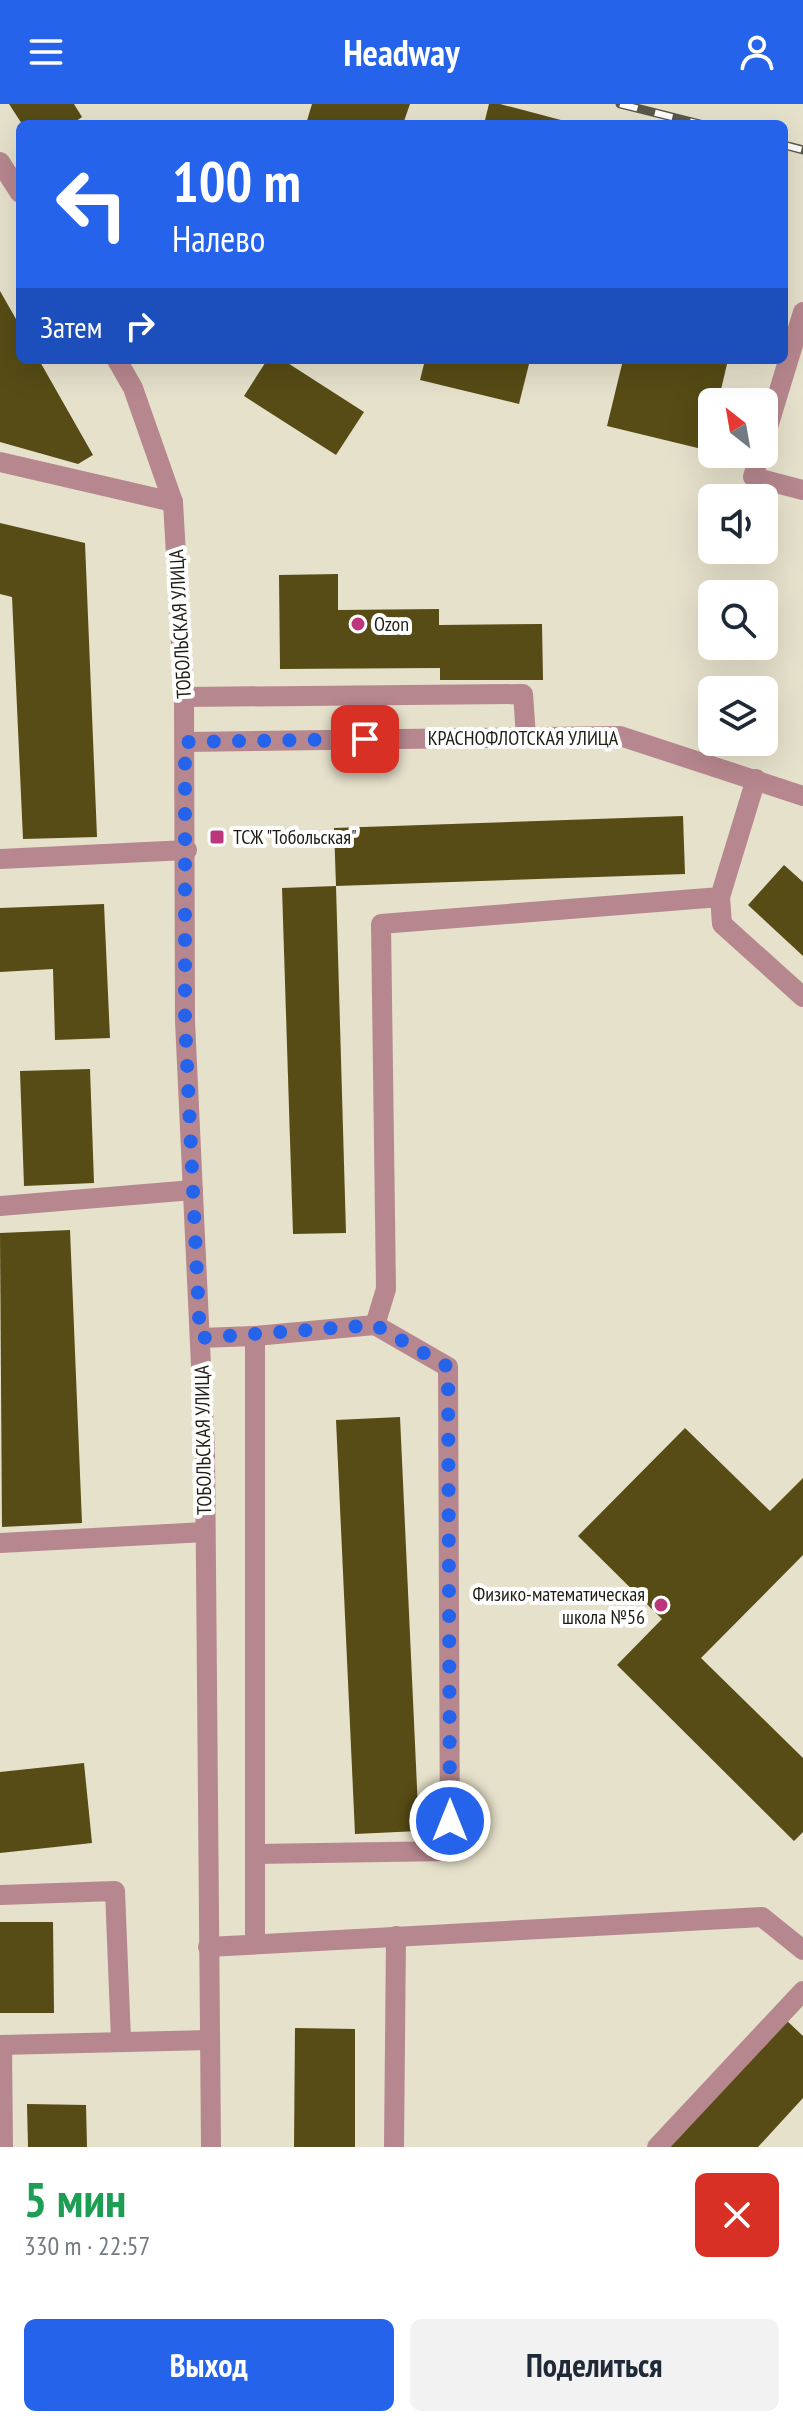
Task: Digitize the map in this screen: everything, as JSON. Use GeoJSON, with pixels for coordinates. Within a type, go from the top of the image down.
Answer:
{"type":"FeatureCollection","features":[{"type":"Feature","properties":{"kind":"street"},"geometry":{"type":"LineString","coordinates":[[0,162],[16,187]]}},
{"type":"Feature","properties":{"kind":"street"},"geometry":{"type":"LineString","coordinates":[[788,361],[803,312]]}},
{"type":"Feature","properties":{"kind":"street","name":"ТОБОЛЬСКАЯ УЛИЦА"},"geometry":{"type":"LineString","coordinates":[[119,364],[133,388],[173,502],[184,697],[187,850],[185,1021],[200,1338],[205,1532],[211,2147]]}},
{"type":"Feature","properties":{"kind":"street"},"geometry":{"type":"LineString","coordinates":[[778,394],[787,364]]}},
{"type":"Feature","properties":{"kind":"street"},"geometry":{"type":"LineString","coordinates":[[0,462],[173,502]]}},
{"type":"Feature","properties":{"kind":"street"},"geometry":{"type":"LineString","coordinates":[[756,468],[753,477],[803,490]]}},
{"type":"Feature","properties":{"kind":"street"},"geometry":{"type":"LineString","coordinates":[[184,697],[523,694],[526,737]]}},
{"type":"Feature","properties":{"kind":"street","name":"КРАСНОФЛОТСКАЯ УЛИЦА"},"geometry":{"type":"LineString","coordinates":[[185,742],[620,736],[803,796]]}},
{"type":"Feature","properties":{"kind":"street"},"geometry":{"type":"LineString","coordinates":[[756,779],[720,897],[722,924],[803,997]]}},
{"type":"Feature","properties":{"kind":"street"},"geometry":{"type":"LineString","coordinates":[[0,859],[187,850]]}},
{"type":"Feature","properties":{"kind":"street"},"geometry":{"type":"LineString","coordinates":[[375,1325],[386,1289],[381,924],[720,897]]}},
{"type":"Feature","properties":{"kind":"street"},"geometry":{"type":"LineString","coordinates":[[0,1206],[193,1190]]}},
{"type":"Feature","properties":{"kind":"street"},"geometry":{"type":"LineString","coordinates":[[200,1338],[375,1325],[448,1367],[450,1851],[255,1854]]}},
{"type":"Feature","properties":{"kind":"street"},"geometry":{"type":"LineString","coordinates":[[255,1336],[255,1943]]}},
{"type":"Feature","properties":{"kind":"street"},"geometry":{"type":"LineString","coordinates":[[0,1543],[205,1532]]}},
{"type":"Feature","properties":{"kind":"street"},"geometry":{"type":"LineString","coordinates":[[0,1895],[115,1891],[121,2040]]}},
{"type":"Feature","properties":{"kind":"street"},"geometry":{"type":"LineString","coordinates":[[208,1947],[762,1917],[803,1950]]}},
{"type":"Feature","properties":{"kind":"street"},"geometry":{"type":"LineString","coordinates":[[394,2147],[396,1936]]}},
{"type":"Feature","properties":{"kind":"street"},"geometry":{"type":"LineString","coordinates":[[657,2147],[803,1991]]}},
{"type":"Feature","properties":{"kind":"street"},"geometry":{"type":"LineString","coordinates":[[3,2147],[1,2045],[210,2040]]}},
{"type":"Feature","properties":{"kind":"building"},"geometry":{"type":"Polygon","coordinates":[[[9,104],[74,104],[82,117],[78,120],[19,120],[9,104]]]}},
{"type":"Feature","properties":{"kind":"building"},"geometry":{"type":"Polygon","coordinates":[[[312,104],[410,104],[404,120],[307,120],[312,104]]]}},
{"type":"Feature","properties":{"kind":"building"},"geometry":{"type":"Polygon","coordinates":[[[489,104],[500,104],[561,120],[485,120],[489,104]]]}},
{"type":"Feature","properties":{"kind":"building"},"geometry":{"type":"Polygon","coordinates":[[[0,291],[16,319],[16,364],[41,364],[93,455],[78,464],[0,442],[0,291]]]}},
{"type":"Feature","properties":{"kind":"building"},"geometry":{"type":"Polygon","coordinates":[[[264,364],[289,364],[364,412],[336,455],[244,396],[264,364]]]}},
{"type":"Feature","properties":{"kind":"building"},"geometry":{"type":"Polygon","coordinates":[[[424,364],[529,364],[519,404],[420,380],[424,364]]]}},
{"type":"Feature","properties":{"kind":"building"},"geometry":{"type":"Polygon","coordinates":[[[622,364],[727,364],[721,388],[698,388],[698,448],[607,426],[622,364]]]}},
{"type":"Feature","properties":{"kind":"building"},"geometry":{"type":"Polygon","coordinates":[[[0,523],[85,543],[97,837],[23,839],[12,597],[0,594],[0,523]]]}},
{"type":"Feature","properties":{"kind":"building"},"geometry":{"type":"Polygon","coordinates":[[[338,574],[338,610],[439,609],[439,625],[542,624],[543,680],[440,680],[440,668],[280,669],[279,575],[338,574]]]}},
{"type":"Feature","properties":{"kind":"building"},"geometry":{"type":"Polygon","coordinates":[[[683,816],[685,874],[336,886],[334,828],[683,816]]]}},
{"type":"Feature","properties":{"kind":"building"},"geometry":{"type":"Polygon","coordinates":[[[784,865],[803,882],[803,956],[748,905],[784,865]]]}},
{"type":"Feature","properties":{"kind":"building"},"geometry":{"type":"Polygon","coordinates":[[[336,886],[346,1233],[293,1234],[282,888],[336,886]]]}},
{"type":"Feature","properties":{"kind":"building"},"geometry":{"type":"Polygon","coordinates":[[[104,904],[110,1038],[55,1040],[53,969],[0,972],[0,908],[104,904]]]}},
{"type":"Feature","properties":{"kind":"building"},"geometry":{"type":"Polygon","coordinates":[[[90,1069],[94,1183],[24,1186],[20,1071],[90,1069]]]}},
{"type":"Feature","properties":{"kind":"building"},"geometry":{"type":"Polygon","coordinates":[[[70,1230],[82,1523],[2,1527],[0,1233],[70,1230]]]}},
{"type":"Feature","properties":{"kind":"building"},"geometry":{"type":"Polygon","coordinates":[[[400,1417],[419,1831],[355,1834],[336,1420],[400,1417]]]}},
{"type":"Feature","properties":{"kind":"building"},"geometry":{"type":"Polygon","coordinates":[[[685,1428],[770,1511],[803,1478],[803,1555],[701,1658],[803,1758],[803,1832],[794,1841],[617,1665],[662,1619],[578,1536],[685,1428]]]}},
{"type":"Feature","properties":{"kind":"building"},"geometry":{"type":"Polygon","coordinates":[[[84,1763],[92,1843],[0,1853],[0,1772],[84,1763]]]}},
{"type":"Feature","properties":{"kind":"building"},"geometry":{"type":"Polygon","coordinates":[[[0,1922],[53,1922],[54,2013],[0,2013],[0,1922]]]}},
{"type":"Feature","properties":{"kind":"building"},"geometry":{"type":"Polygon","coordinates":[[[783,2017],[803,2036],[803,2098],[758,2147],[664,2147],[783,2017]]]}},
{"type":"Feature","properties":{"kind":"building"},"geometry":{"type":"Polygon","coordinates":[[[295,2028],[355,2029],[355,2147],[294,2147],[295,2028]]]}},
{"type":"Feature","properties":{"kind":"building"},"geometry":{"type":"Polygon","coordinates":[[[27,2104],[86,2105],[87,2147],[28,2147],[27,2104]]]}},
{"type":"Feature","properties":{"kind":"railway"},"geometry":{"type":"LineString","coordinates":[[620,104],[684,120]]}},
{"type":"Feature","properties":{"kind":"railway"},"geometry":{"type":"LineString","coordinates":[[788,146],[803,150]]}},
{"type":"Feature","properties":{"kind":"place","name":"Ozon"},"geometry":{"type":"Point","coordinates":[358,624]}},
{"type":"Feature","properties":{"kind":"place","name":"ТСЖ \"Тобольская\""},"geometry":{"type":"Point","coordinates":[217,837]}},
{"type":"Feature","properties":{"kind":"place","name":"Физико-математическая школа №56"},"geometry":{"type":"Point","coordinates":[661,1605]}},
{"type":"Feature","properties":{"kind":"route"},"geometry":{"type":"LineString","coordinates":[[365,739],[185,742],[185,1021],[200,1338],[375,1325],[448,1367],[450,1821]]}}]}
